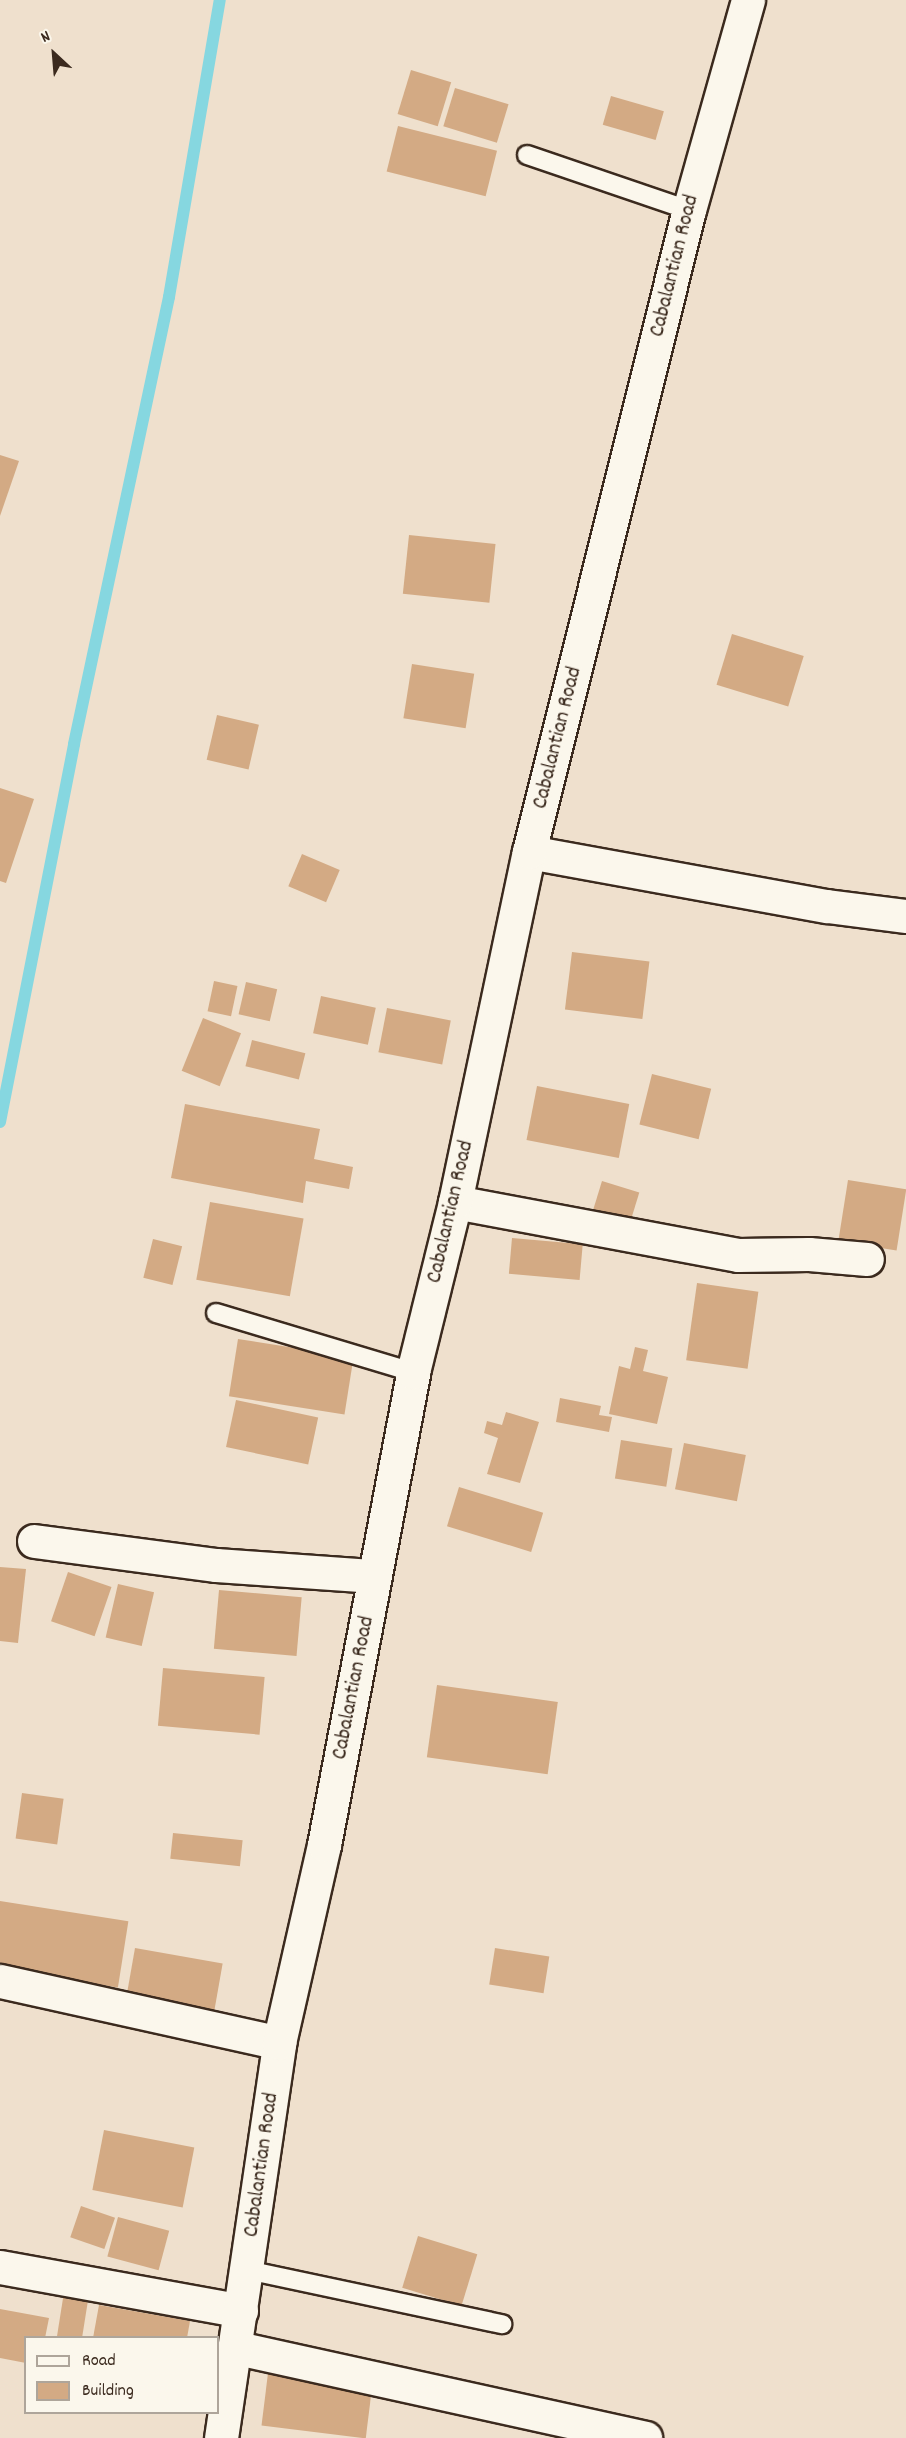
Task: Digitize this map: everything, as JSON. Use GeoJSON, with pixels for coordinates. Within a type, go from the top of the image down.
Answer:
{"type":"FeatureCollection","features":[{"type":"Feature","properties":{"kind":"street","name":"Cabalantian Road"},"geometry":{"type":"LineString","coordinates":[[221,2438],[237,2348],[279,2043],[324,1845],[413,1372],[455,1202],[529,852],[689,210],[747,0]]}},
{"type":"Feature","properties":{"kind":"street"},"geometry":{"type":"LineString","coordinates":[[529,852],[827,906],[906,916]]}},
{"type":"Feature","properties":{"kind":"street"},"geometry":{"type":"LineString","coordinates":[[455,1202],[738,1255],[809,1254],[867,1259]]}},
{"type":"Feature","properties":{"kind":"street"},"geometry":{"type":"LineString","coordinates":[[34,1541],[216,1565],[375,1576]]}},
{"type":"Feature","properties":{"kind":"street"},"geometry":{"type":"LineString","coordinates":[[0,1981],[279,2043]]}},
{"type":"Feature","properties":{"kind":"street"},"geometry":{"type":"LineString","coordinates":[[0,2267],[241,2310]]}},
{"type":"Feature","properties":{"kind":"street"},"geometry":{"type":"LineString","coordinates":[[237,2348],[645,2438]]}},
{"type":"Feature","properties":{"kind":"lane"},"geometry":{"type":"LineString","coordinates":[[527,155],[689,210]]}},
{"type":"Feature","properties":{"kind":"lane"},"geometry":{"type":"LineString","coordinates":[[216,1312],[413,1372]]}},
{"type":"Feature","properties":{"kind":"lane"},"geometry":{"type":"LineString","coordinates":[[247,2270],[502,2324]]}},
{"type":"Feature","properties":{"kind":"building"},"geometry":{"type":"Polygon","coordinates":[[[411,70],[451,82],[438,126],[398,114],[411,70]]]}},
{"type":"Feature","properties":{"kind":"building"},"geometry":{"type":"Polygon","coordinates":[[[455,88],[509,104],[497,143],[443,126],[455,88]]]}},
{"type":"Feature","properties":{"kind":"building"},"geometry":{"type":"Polygon","coordinates":[[[611,96],[664,111],[656,140],[603,125],[611,96]]]}},
{"type":"Feature","properties":{"kind":"building"},"geometry":{"type":"Polygon","coordinates":[[[398,126],[497,151],[486,196],[387,172],[398,126]]]}},
{"type":"Feature","properties":{"kind":"building"},"geometry":{"type":"Polygon","coordinates":[[[0,455],[19,461],[0,516],[0,455]]]}},
{"type":"Feature","properties":{"kind":"building"},"geometry":{"type":"Polygon","coordinates":[[[409,535],[496,544],[489,603],[403,594],[409,535]]]}},
{"type":"Feature","properties":{"kind":"building"},"geometry":{"type":"Polygon","coordinates":[[[732,634],[804,656],[788,707],[717,685],[732,634]]]}},
{"type":"Feature","properties":{"kind":"building"},"geometry":{"type":"Polygon","coordinates":[[[412,664],[474,674],[466,728],[403,718],[412,664]]]}},
{"type":"Feature","properties":{"kind":"building"},"geometry":{"type":"Polygon","coordinates":[[[217,715],[259,725],[249,769],[207,760],[217,715]]]}},
{"type":"Feature","properties":{"kind":"building"},"geometry":{"type":"Polygon","coordinates":[[[0,788],[34,799],[6,883],[0,881],[0,788]]]}},
{"type":"Feature","properties":{"kind":"building"},"geometry":{"type":"Polygon","coordinates":[[[302,854],[340,870],[326,902],[288,886],[302,854]]]}},
{"type":"Feature","properties":{"kind":"building"},"geometry":{"type":"Polygon","coordinates":[[[572,952],[649,962],[642,1019],[565,1010],[572,952]]]}},
{"type":"Feature","properties":{"kind":"building"},"geometry":{"type":"Polygon","coordinates":[[[214,981],[237,986],[231,1016],[208,1011],[214,981]]]}},
{"type":"Feature","properties":{"kind":"building"},"geometry":{"type":"Polygon","coordinates":[[[246,982],[277,989],[270,1021],[239,1014],[246,982]]]}},
{"type":"Feature","properties":{"kind":"building"},"geometry":{"type":"Polygon","coordinates":[[[321,996],[376,1008],[368,1045],[313,1033],[321,996]]]}},
{"type":"Feature","properties":{"kind":"building"},"geometry":{"type":"Polygon","coordinates":[[[387,1008],[451,1020],[442,1065],[378,1052],[387,1008]]]}},
{"type":"Feature","properties":{"kind":"building"},"geometry":{"type":"Polygon","coordinates":[[[203,1018],[241,1033],[220,1086],[182,1071],[203,1018]]]}},
{"type":"Feature","properties":{"kind":"building"},"geometry":{"type":"Polygon","coordinates":[[[252,1040],[305,1053],[299,1080],[245,1066],[252,1040]]]}},
{"type":"Feature","properties":{"kind":"building"},"geometry":{"type":"Polygon","coordinates":[[[652,1074],[711,1089],[699,1139],[639,1124],[652,1074]]]}},
{"type":"Feature","properties":{"kind":"building"},"geometry":{"type":"Polygon","coordinates":[[[537,1086],[629,1104],[619,1158],[527,1140],[537,1086]]]}},
{"type":"Feature","properties":{"kind":"building"},"geometry":{"type":"Polygon","coordinates":[[[185,1104],[320,1129],[314,1159],[353,1167],[349,1189],[306,1181],[303,1203],[171,1178],[185,1104]]]}},
{"type":"Feature","properties":{"kind":"building"},"geometry":{"type":"Polygon","coordinates":[[[848,1180],[906,1189],[897,1250],[838,1241],[848,1180]]]}},
{"type":"Feature","properties":{"kind":"building"},"geometry":{"type":"Polygon","coordinates":[[[602,1181],[639,1192],[628,1229],[591,1217],[602,1181]]]}},
{"type":"Feature","properties":{"kind":"building"},"geometry":{"type":"Polygon","coordinates":[[[210,1202],[304,1218],[290,1296],[196,1280],[210,1202]]]}},
{"type":"Feature","properties":{"kind":"building"},"geometry":{"type":"Polygon","coordinates":[[[512,1238],[583,1244],[580,1280],[509,1274],[512,1238]]]}},
{"type":"Feature","properties":{"kind":"building"},"geometry":{"type":"Polygon","coordinates":[[[153,1239],[182,1246],[172,1285],[143,1278],[153,1239]]]}},
{"type":"Feature","properties":{"kind":"building"},"geometry":{"type":"Polygon","coordinates":[[[697,1283],[758,1292],[748,1369],[686,1360],[697,1283]]]}},
{"type":"Feature","properties":{"kind":"building"},"geometry":{"type":"Polygon","coordinates":[[[238,1339],[354,1357],[344,1415],[229,1396],[238,1339]]]}},
{"type":"Feature","properties":{"kind":"building"},"geometry":{"type":"Polygon","coordinates":[[[635,1347],[648,1350],[643,1371],[668,1377],[657,1424],[609,1414],[619,1366],[630,1369],[635,1347]]]}},
{"type":"Feature","properties":{"kind":"building"},"geometry":{"type":"Polygon","coordinates":[[[560,1398],[601,1406],[599,1415],[612,1417],[609,1432],[556,1422],[560,1398]]]}},
{"type":"Feature","properties":{"kind":"building"},"geometry":{"type":"Polygon","coordinates":[[[236,1400],[318,1417],[308,1464],[226,1447],[236,1400]]]}},
{"type":"Feature","properties":{"kind":"building"},"geometry":{"type":"Polygon","coordinates":[[[506,1412],[539,1422],[520,1483],[487,1474],[498,1438],[484,1433],[487,1421],[502,1425],[506,1412]]]}},
{"type":"Feature","properties":{"kind":"building"},"geometry":{"type":"Polygon","coordinates":[[[621,1440],[672,1448],[666,1487],[615,1479],[621,1440]]]}},
{"type":"Feature","properties":{"kind":"building"},"geometry":{"type":"Polygon","coordinates":[[[684,1443],[746,1455],[737,1501],[675,1489],[684,1443]]]}},
{"type":"Feature","properties":{"kind":"building"},"geometry":{"type":"Polygon","coordinates":[[[459,1487],[543,1513],[531,1552],[447,1526],[459,1487]]]}},
{"type":"Feature","properties":{"kind":"building"},"geometry":{"type":"Polygon","coordinates":[[[0,1567],[26,1569],[18,1643],[0,1641],[0,1567]]]}},
{"type":"Feature","properties":{"kind":"building"},"geometry":{"type":"Polygon","coordinates":[[[68,1572],[111,1587],[95,1636],[51,1621],[68,1572]]]}},
{"type":"Feature","properties":{"kind":"building"},"geometry":{"type":"Polygon","coordinates":[[[118,1584],[154,1592],[142,1646],[106,1638],[118,1584]]]}},
{"type":"Feature","properties":{"kind":"building"},"geometry":{"type":"Polygon","coordinates":[[[219,1590],[302,1597],[297,1656],[214,1649],[219,1590]]]}},
{"type":"Feature","properties":{"kind":"building"},"geometry":{"type":"Polygon","coordinates":[[[163,1668],[265,1677],[260,1735],[158,1726],[163,1668]]]}},
{"type":"Feature","properties":{"kind":"building"},"geometry":{"type":"Polygon","coordinates":[[[437,1685],[558,1702],[548,1774],[427,1757],[437,1685]]]}},
{"type":"Feature","properties":{"kind":"building"},"geometry":{"type":"Polygon","coordinates":[[[22,1793],[64,1799],[57,1844],[16,1839],[22,1793]]]}},
{"type":"Feature","properties":{"kind":"building"},"geometry":{"type":"Polygon","coordinates":[[[173,1833],[243,1840],[240,1866],[170,1859],[173,1833]]]}},
{"type":"Feature","properties":{"kind":"building"},"geometry":{"type":"Polygon","coordinates":[[[0,1901],[128,1921],[118,1988],[0,1969],[0,1901]]]}},
{"type":"Feature","properties":{"kind":"building"},"geometry":{"type":"Polygon","coordinates":[[[135,1948],[223,1963],[214,2014],[126,1998],[135,1948]]]}},
{"type":"Feature","properties":{"kind":"building"},"geometry":{"type":"Polygon","coordinates":[[[495,1948],[549,1957],[544,1993],[489,1985],[495,1948]]]}},
{"type":"Feature","properties":{"kind":"building"},"geometry":{"type":"Polygon","coordinates":[[[104,2130],[194,2148],[183,2207],[92,2190],[104,2130]]]}},
{"type":"Feature","properties":{"kind":"building"},"geometry":{"type":"Polygon","coordinates":[[[81,2206],[115,2218],[104,2249],[70,2237],[81,2206]]]}},
{"type":"Feature","properties":{"kind":"building"},"geometry":{"type":"Polygon","coordinates":[[[118,2217],[169,2231],[159,2270],[107,2257],[118,2217]]]}},
{"type":"Feature","properties":{"kind":"building"},"geometry":{"type":"Polygon","coordinates":[[[418,2236],[477,2254],[462,2306],[402,2288],[418,2236]]]}},
{"type":"Feature","properties":{"kind":"building"},"geometry":{"type":"Polygon","coordinates":[[[64,2292],[89,2296],[82,2336],[57,2336],[64,2292]]]}},
{"type":"Feature","properties":{"kind":"building"},"geometry":{"type":"Polygon","coordinates":[[[99,2305],[190,2321],[187,2336],[93,2336],[99,2305]]]}},
{"type":"Feature","properties":{"kind":"building"},"geometry":{"type":"Polygon","coordinates":[[[0,2309],[49,2318],[45,2336],[24,2336],[24,2363],[0,2358],[0,2309]]]}},
{"type":"Feature","properties":{"kind":"building"},"geometry":{"type":"Polygon","coordinates":[[[268,2373],[372,2386],[366,2438],[262,2426],[268,2373]]]}},
{"type":"Feature","properties":{"kind":"waterway"},"geometry":{"type":"LineString","coordinates":[[0,1122],[74,744],[169,297],[220,0]]}}]}
